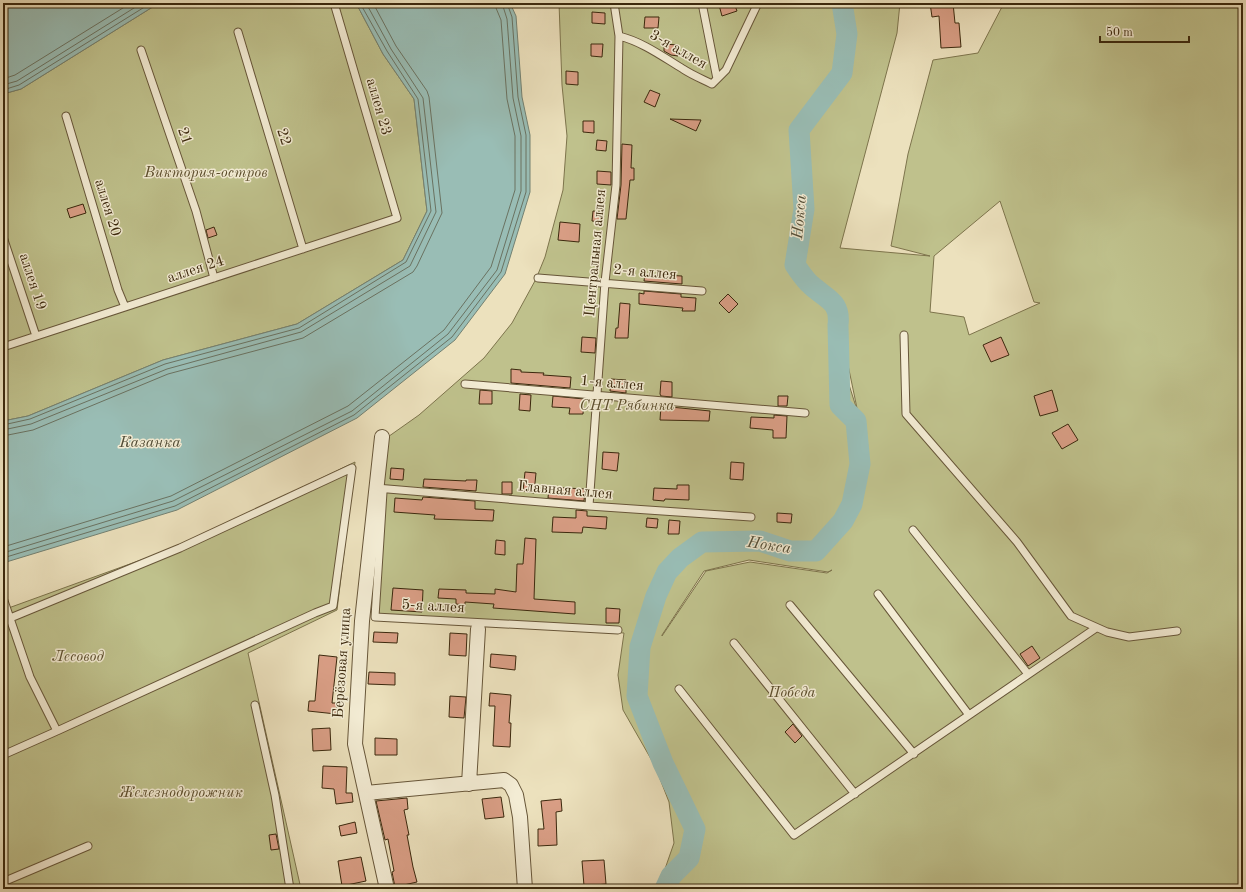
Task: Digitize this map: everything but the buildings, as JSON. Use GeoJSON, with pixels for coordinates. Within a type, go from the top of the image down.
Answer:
{"type":"FeatureCollection","features":[{"type":"Feature","properties":{"kind":"street","name":"Берёзовая улица"},"geometry":{"type":"LineString","coordinates":[[382,437],[379,488],[362,621],[355,744],[387,889]]}},
{"type":"Feature","properties":{"kind":"street"},"geometry":{"type":"LineString","coordinates":[[469,784],[478,629]]}},
{"type":"Feature","properties":{"kind":"street"},"geometry":{"type":"LineString","coordinates":[[366,793],[504,780],[511,786],[516,795],[520,817],[525,889]]}},
{"type":"Feature","properties":{"kind":"lane","name":"аллея 23"},"geometry":{"type":"LineString","coordinates":[[334,3],[397,218]]}},
{"type":"Feature","properties":{"kind":"lane","name":"Центральная аллея"},"geometry":{"type":"LineString","coordinates":[[589,506],[606,282],[616,186],[619,36],[614,3]]}},
{"type":"Feature","properties":{"kind":"lane","name":"3-я аллея"},"geometry":{"type":"LineString","coordinates":[[619,36],[638,42],[686,71],[712,84],[717,79],[702,3]]}},
{"type":"Feature","properties":{"kind":"lane"},"geometry":{"type":"LineString","coordinates":[[717,79],[726,70],[758,3]]}},
{"type":"Feature","properties":{"kind":"lane","name":"22"},"geometry":{"type":"LineString","coordinates":[[238,32],[303,249]]}},
{"type":"Feature","properties":{"kind":"lane","name":"21"},"geometry":{"type":"LineString","coordinates":[[141,50],[196,212],[214,278]]}},
{"type":"Feature","properties":{"kind":"lane","name":"аллея 20"},"geometry":{"type":"LineString","coordinates":[[66,116],[118,290],[125,307]]}},
{"type":"Feature","properties":{"kind":"lane","name":"аллея 24"},"geometry":{"type":"LineString","coordinates":[[3,347],[397,218]]}},
{"type":"Feature","properties":{"kind":"lane","name":"аллея 19"},"geometry":{"type":"LineString","coordinates":[[3,237],[36,336]]}},
{"type":"Feature","properties":{"kind":"lane","name":"2-я аллея"},"geometry":{"type":"LineString","coordinates":[[538,278],[606,282],[702,291]]}},
{"type":"Feature","properties":{"kind":"lane"},"geometry":{"type":"LineString","coordinates":[[904,335],[906,414],[1017,542],[1071,616],[1107,632],[1130,637],[1177,631]]}},
{"type":"Feature","properties":{"kind":"lane","name":"1-я аллея"},"geometry":{"type":"LineString","coordinates":[[465,384],[805,413]]}},
{"type":"Feature","properties":{"kind":"lane"},"geometry":{"type":"LineString","coordinates":[[3,756],[333,606],[352,468],[180,548],[6,620]]}},
{"type":"Feature","properties":{"kind":"lane","name":"Главная аллея"},"geometry":{"type":"LineString","coordinates":[[379,488],[589,506],[751,517]]}},
{"type":"Feature","properties":{"kind":"lane","name":"5-я аллея"},"geometry":{"type":"LineString","coordinates":[[379,488],[375,617],[618,630]]}},
{"type":"Feature","properties":{"kind":"lane"},"geometry":{"type":"LineString","coordinates":[[913,530],[1028,674]]}},
{"type":"Feature","properties":{"kind":"lane"},"geometry":{"type":"LineString","coordinates":[[878,594],[969,715]]}},
{"type":"Feature","properties":{"kind":"lane"},"geometry":{"type":"LineString","coordinates":[[3,598],[6,620],[30,677],[58,731]]}},
{"type":"Feature","properties":{"kind":"lane"},"geometry":{"type":"LineString","coordinates":[[790,605],[914,754]]}},
{"type":"Feature","properties":{"kind":"lane"},"geometry":{"type":"LineString","coordinates":[[679,689],[794,835],[1096,628]]}},
{"type":"Feature","properties":{"kind":"lane"},"geometry":{"type":"LineString","coordinates":[[734,643],[855,794]]}},
{"type":"Feature","properties":{"kind":"lane"},"geometry":{"type":"LineString","coordinates":[[255,705],[274,795],[290,889]]}},
{"type":"Feature","properties":{"kind":"lane"},"geometry":{"type":"LineString","coordinates":[[3,882],[88,846]]}},
{"type":"Feature","properties":{"kind":"green space","name":"Виктория-остров"},"geometry":{"type":"Polygon","coordinates":[[[159,3],[356,3],[383,54],[414,99],[427,211],[403,260],[297,324],[163,360],[28,416],[3,421],[3,94],[21,89],[159,3]]]}},
{"type":"Feature","properties":{"kind":"green space"},"geometry":{"type":"Polygon","coordinates":[[[559,3],[900,3],[897,33],[840,248],[930,256],[891,246],[908,154],[933,60],[978,53],[1004,3],[1243,3],[1243,889],[658,889],[674,843],[669,802],[655,766],[623,710],[618,675],[624,633],[372,620],[380,488],[385,439],[419,415],[484,358],[512,323],[536,279],[545,257],[563,190],[567,136],[562,85],[559,3]],[[1000,201],[934,256],[930,312],[964,317],[969,335],[1040,303],[1034,302],[1000,201]],[[842,301],[844,369],[858,413],[848,365],[842,301]],[[749,560],[704,571],[662,636],[706,571],[750,562],[827,573],[832,570],[828,572],[749,560]]]}},
{"type":"Feature","properties":{"kind":"green space"},"geometry":{"type":"Polygon","coordinates":[[[355,462],[337,610],[248,653],[301,889],[3,889],[3,610],[185,544],[355,462]]]}},
{"type":"Feature","properties":{"kind":"water"},"geometry":{"type":"Polygon","coordinates":[[[3,3],[159,3],[21,89],[3,94],[3,3]]]}},
{"type":"Feature","properties":{"kind":"water","name":"Казанка"},"geometry":{"type":"Polygon","coordinates":[[[356,3],[510,3],[516,16],[522,97],[530,135],[530,192],[505,274],[455,340],[357,418],[177,510],[3,563],[3,421],[28,416],[163,360],[297,324],[403,260],[427,211],[414,99],[383,54],[356,3]]]}},
{"type":"Feature","properties":{"kind":"waterway","name":"Нокса"},"geometry":{"type":"LineString","coordinates":[[665,889],[671,876],[689,858],[695,829],[663,763],[637,696],[640,647],[656,596],[667,572],[680,558],[702,542],[760,541],[790,551],[816,551],[843,521],[852,504],[860,464],[856,421],[840,405],[837,311],[835,305],[807,281],[795,265],[804,209],[799,130],[842,73],[847,34],[842,3]]}},
{"type":"Feature","properties":{"kind":"park label","name":"СНТ Рябинка"},"geometry":{"type":"Point","coordinates":[627,406]}},
{"type":"Feature","properties":{"kind":"park label","name":"Лесовод"},"geometry":{"type":"Point","coordinates":[78,657]}},
{"type":"Feature","properties":{"kind":"park label","name":"Победа"},"geometry":{"type":"Point","coordinates":[792,693]}},
{"type":"Feature","properties":{"kind":"park label","name":"Железнодорожник"},"geometry":{"type":"Point","coordinates":[181,793]}}]}
